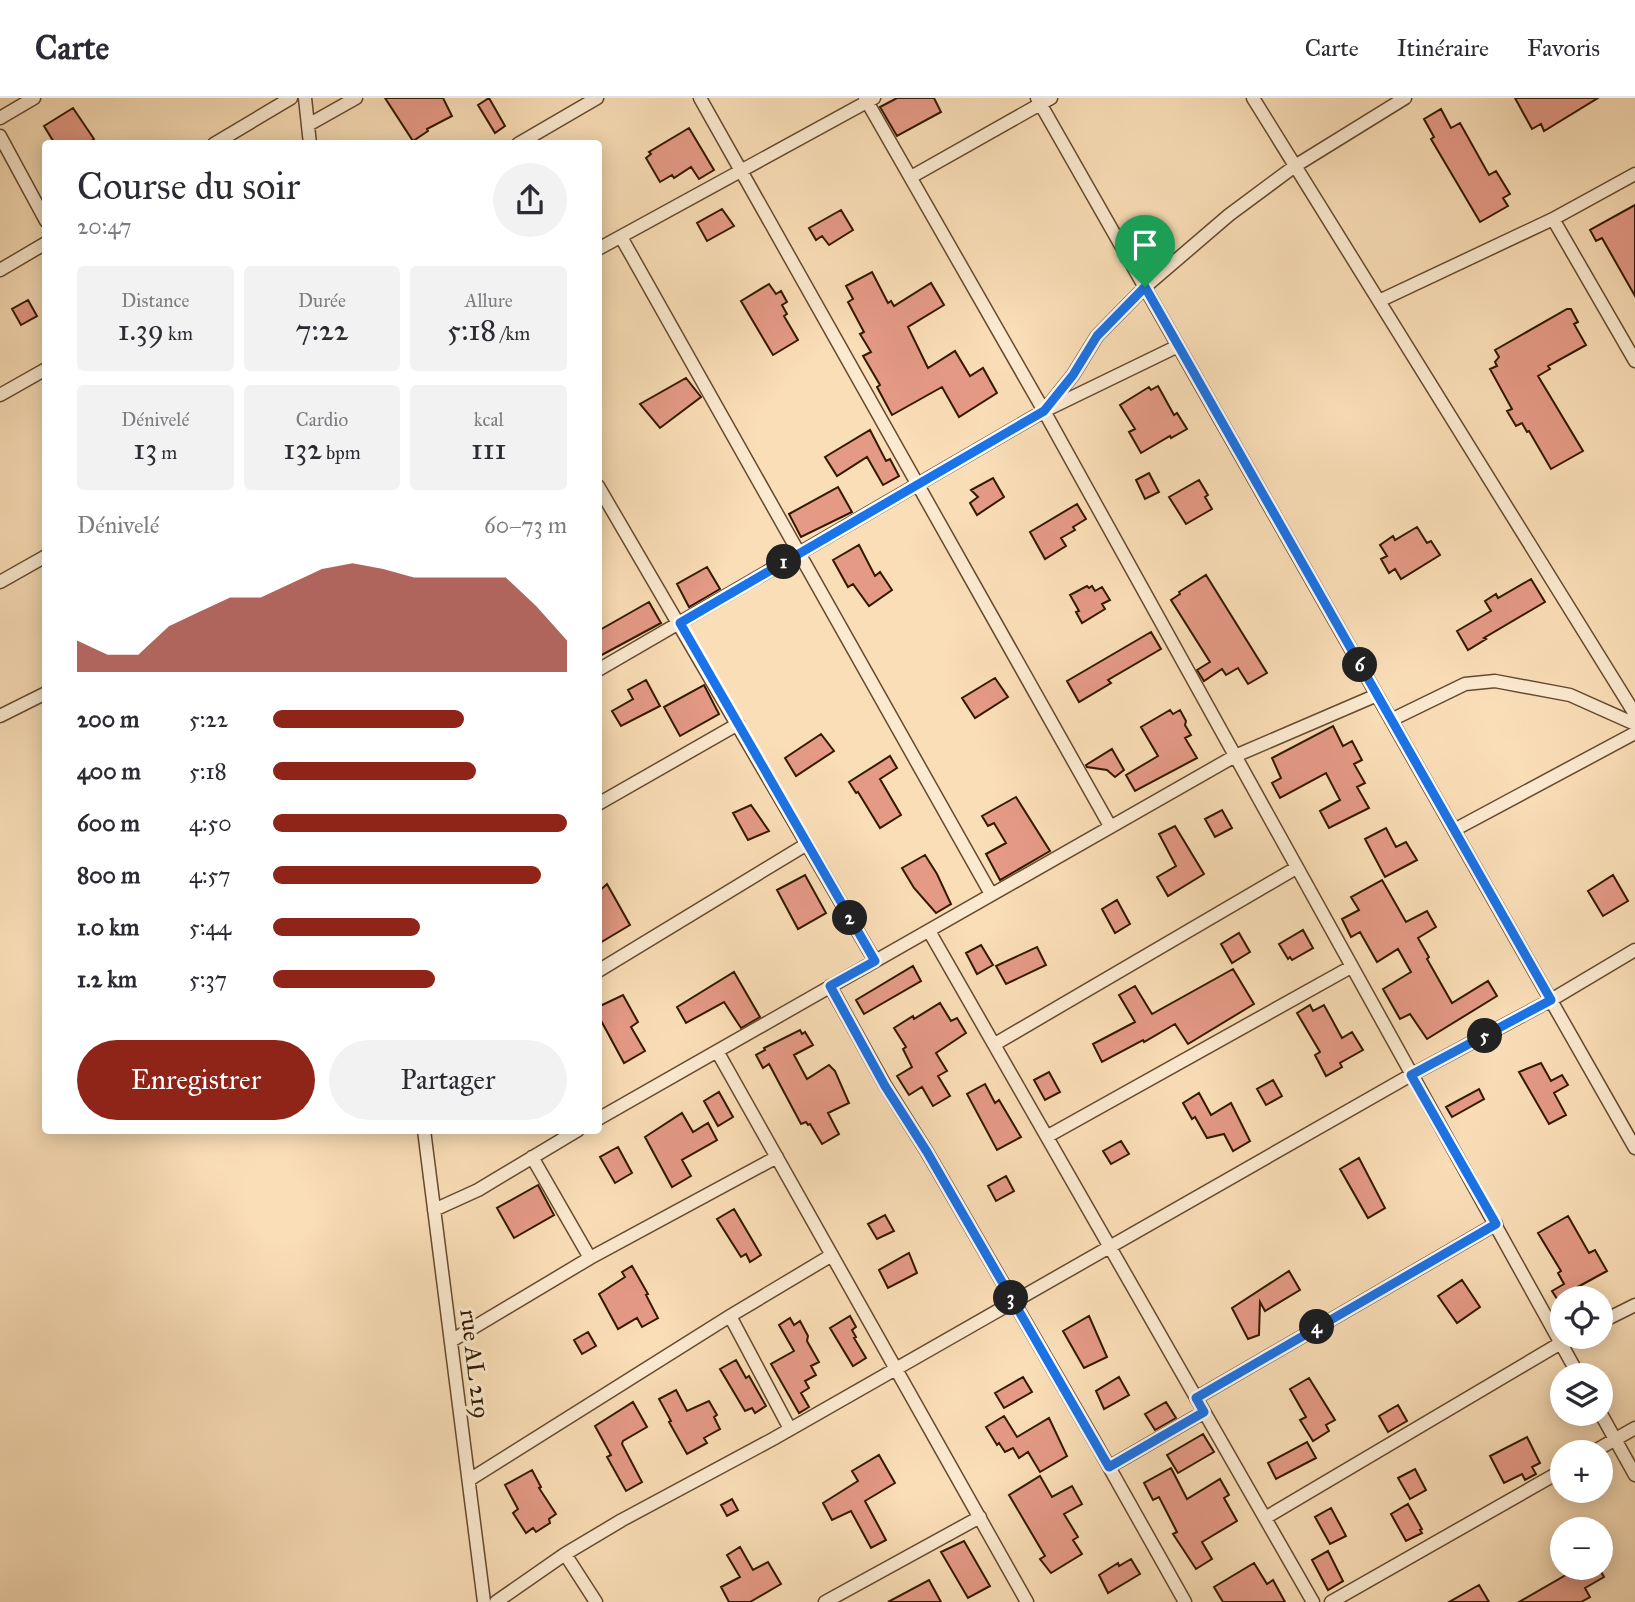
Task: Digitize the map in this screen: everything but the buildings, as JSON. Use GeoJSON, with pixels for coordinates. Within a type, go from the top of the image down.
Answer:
{"type":"FeatureCollection","features":[{"type":"Feature","properties":{"kind":"street"},"geometry":{"type":"LineString","coordinates":[[0,118],[34,98]]}},
{"type":"Feature","properties":{"kind":"street"},"geometry":{"type":"LineString","coordinates":[[221,140],[291,98]]}},
{"type":"Feature","properties":{"kind":"street"},"geometry":{"type":"LineString","coordinates":[[305,98],[310,140]]}},
{"type":"Feature","properties":{"kind":"street"},"geometry":{"type":"LineString","coordinates":[[308,125],[356,98]]}},
{"type":"Feature","properties":{"kind":"street"},"geometry":{"type":"LineString","coordinates":[[525,140],[597,98]]}},
{"type":"Feature","properties":{"kind":"street"},"geometry":{"type":"LineString","coordinates":[[701,98],[1110,826]]}},
{"type":"Feature","properties":{"kind":"street"},"geometry":{"type":"LineString","coordinates":[[1253,98],[1635,714]]}},
{"type":"Feature","properties":{"kind":"street"},"geometry":{"type":"LineString","coordinates":[[1044,411],[1073,375],[1097,336],[1145,287],[1229,215],[1295,166],[1405,98]]}},
{"type":"Feature","properties":{"kind":"street"},"geometry":{"type":"LineString","coordinates":[[602,247],[869,99],[1411,1075],[1550,1313]]}},
{"type":"Feature","properties":{"kind":"street"},"geometry":{"type":"LineString","coordinates":[[911,177],[1043,100],[1178,346],[1635,1148]]}},
{"type":"Feature","properties":{"kind":"street"},"geometry":{"type":"LineString","coordinates":[[0,136],[42,214]]}},
{"type":"Feature","properties":{"kind":"street"},"geometry":{"type":"LineString","coordinates":[[1379,301],[1553,219],[1635,174]]}},
{"type":"Feature","properties":{"kind":"street"},"geometry":{"type":"LineString","coordinates":[[1553,219],[1635,361]]}},
{"type":"Feature","properties":{"kind":"street"},"geometry":{"type":"LineString","coordinates":[[621,237],[991,894]]}},
{"type":"Feature","properties":{"kind":"street"},"geometry":{"type":"LineString","coordinates":[[0,270],[42,245]]}},
{"type":"Feature","properties":{"kind":"street"},"geometry":{"type":"LineString","coordinates":[[602,668],[1044,411],[1178,346]]}},
{"type":"Feature","properties":{"kind":"street"},"geometry":{"type":"LineString","coordinates":[[0,395],[42,371]]}},
{"type":"Feature","properties":{"kind":"street"},"geometry":{"type":"LineString","coordinates":[[602,493],[875,961]]}},
{"type":"Feature","properties":{"kind":"street"},"geometry":{"type":"LineString","coordinates":[[0,582],[42,558]]}},
{"type":"Feature","properties":{"kind":"street"},"geometry":{"type":"LineString","coordinates":[[1391,720],[1465,684],[1495,681],[1570,695],[1635,724]]}},
{"type":"Feature","properties":{"kind":"street"},"geometry":{"type":"LineString","coordinates":[[0,716],[42,695]]}},
{"type":"Feature","properties":{"kind":"street"},"geometry":{"type":"LineString","coordinates":[[602,1117],[1235,756],[1377,695]]}},
{"type":"Feature","properties":{"kind":"street"},"geometry":{"type":"LineString","coordinates":[[602,802],[738,724]]}},
{"type":"Feature","properties":{"kind":"street"},"geometry":{"type":"LineString","coordinates":[[1454,830],[1635,733]]}},
{"type":"Feature","properties":{"kind":"street"},"geometry":{"type":"LineString","coordinates":[[602,969],[807,844]]}},
{"type":"Feature","properties":{"kind":"street"},"geometry":{"type":"LineString","coordinates":[[995,1044],[1296,868]]}},
{"type":"Feature","properties":{"kind":"street"},"geometry":{"type":"LineString","coordinates":[[929,930],[1313,1602]]}},
{"type":"Feature","properties":{"kind":"street"},"geometry":{"type":"LineString","coordinates":[[496,1602],[565,1554],[622,1520],[790,1429],[1635,950]]}},
{"type":"Feature","properties":{"kind":"street"},"geometry":{"type":"LineString","coordinates":[[1048,1136],[1352,967]]}},
{"type":"Feature","properties":{"kind":"street"},"geometry":{"type":"LineString","coordinates":[[830,986],[885,1086],[1014,1301],[1185,1602]]}},
{"type":"Feature","properties":{"kind":"street"},"geometry":{"type":"LineString","coordinates":[[717,1051],[1027,1602]]}},
{"type":"Feature","properties":{"kind":"street","name":"rue AL 219"},"geometry":{"type":"LineString","coordinates":[[424,1134],[484,1602]]}},
{"type":"Feature","properties":{"kind":"street"},"geometry":{"type":"LineString","coordinates":[[434,1210],[478,1190],[571,1134]]}},
{"type":"Feature","properties":{"kind":"street"},"geometry":{"type":"LineString","coordinates":[[532,1157],[590,1258]]}},
{"type":"Feature","properties":{"kind":"street"},"geometry":{"type":"LineString","coordinates":[[451,1341],[590,1258],[777,1157]]}},
{"type":"Feature","properties":{"kind":"street"},"geometry":{"type":"LineString","coordinates":[[1196,1398],[1496,1224]]}},
{"type":"Feature","properties":{"kind":"street"},"geometry":{"type":"LineString","coordinates":[[468,1480],[730,1315],[832,1255]]}},
{"type":"Feature","properties":{"kind":"street"},"geometry":{"type":"LineString","coordinates":[[1613,1316],[1635,1305]]}},
{"type":"Feature","properties":{"kind":"street"},"geometry":{"type":"LineString","coordinates":[[730,1315],[790,1429]]}},
{"type":"Feature","properties":{"kind":"street"},"geometry":{"type":"LineString","coordinates":[[1265,1518],[1551,1349]]}},
{"type":"Feature","properties":{"kind":"street"},"geometry":{"type":"LineString","coordinates":[[1109,1467],[1204,1412]]}},
{"type":"Feature","properties":{"kind":"street"},"geometry":{"type":"LineString","coordinates":[[1607,1426],[1635,1475]]}},
{"type":"Feature","properties":{"kind":"street"},"geometry":{"type":"LineString","coordinates":[[1615,1440],[1635,1428]]}},
{"type":"Feature","properties":{"kind":"street"},"geometry":{"type":"LineString","coordinates":[[1331,1602],[1550,1477]]}},
{"type":"Feature","properties":{"kind":"street"},"geometry":{"type":"LineString","coordinates":[[825,1602],[980,1517]]}},
{"type":"Feature","properties":{"kind":"street"},"geometry":{"type":"LineString","coordinates":[[565,1554],[596,1602]]}},
{"type":"Feature","properties":{"kind":"route"},"geometry":{"type":"LineString","coordinates":[[1145,287],[1551,1000],[1411,1075],[1496,1224],[1196,1398],[1204,1412],[1109,1467],[927,1152],[885,1086],[830,986],[875,961],[680,623],[1044,411],[1073,375],[1097,336],[1145,287]]}}]}
